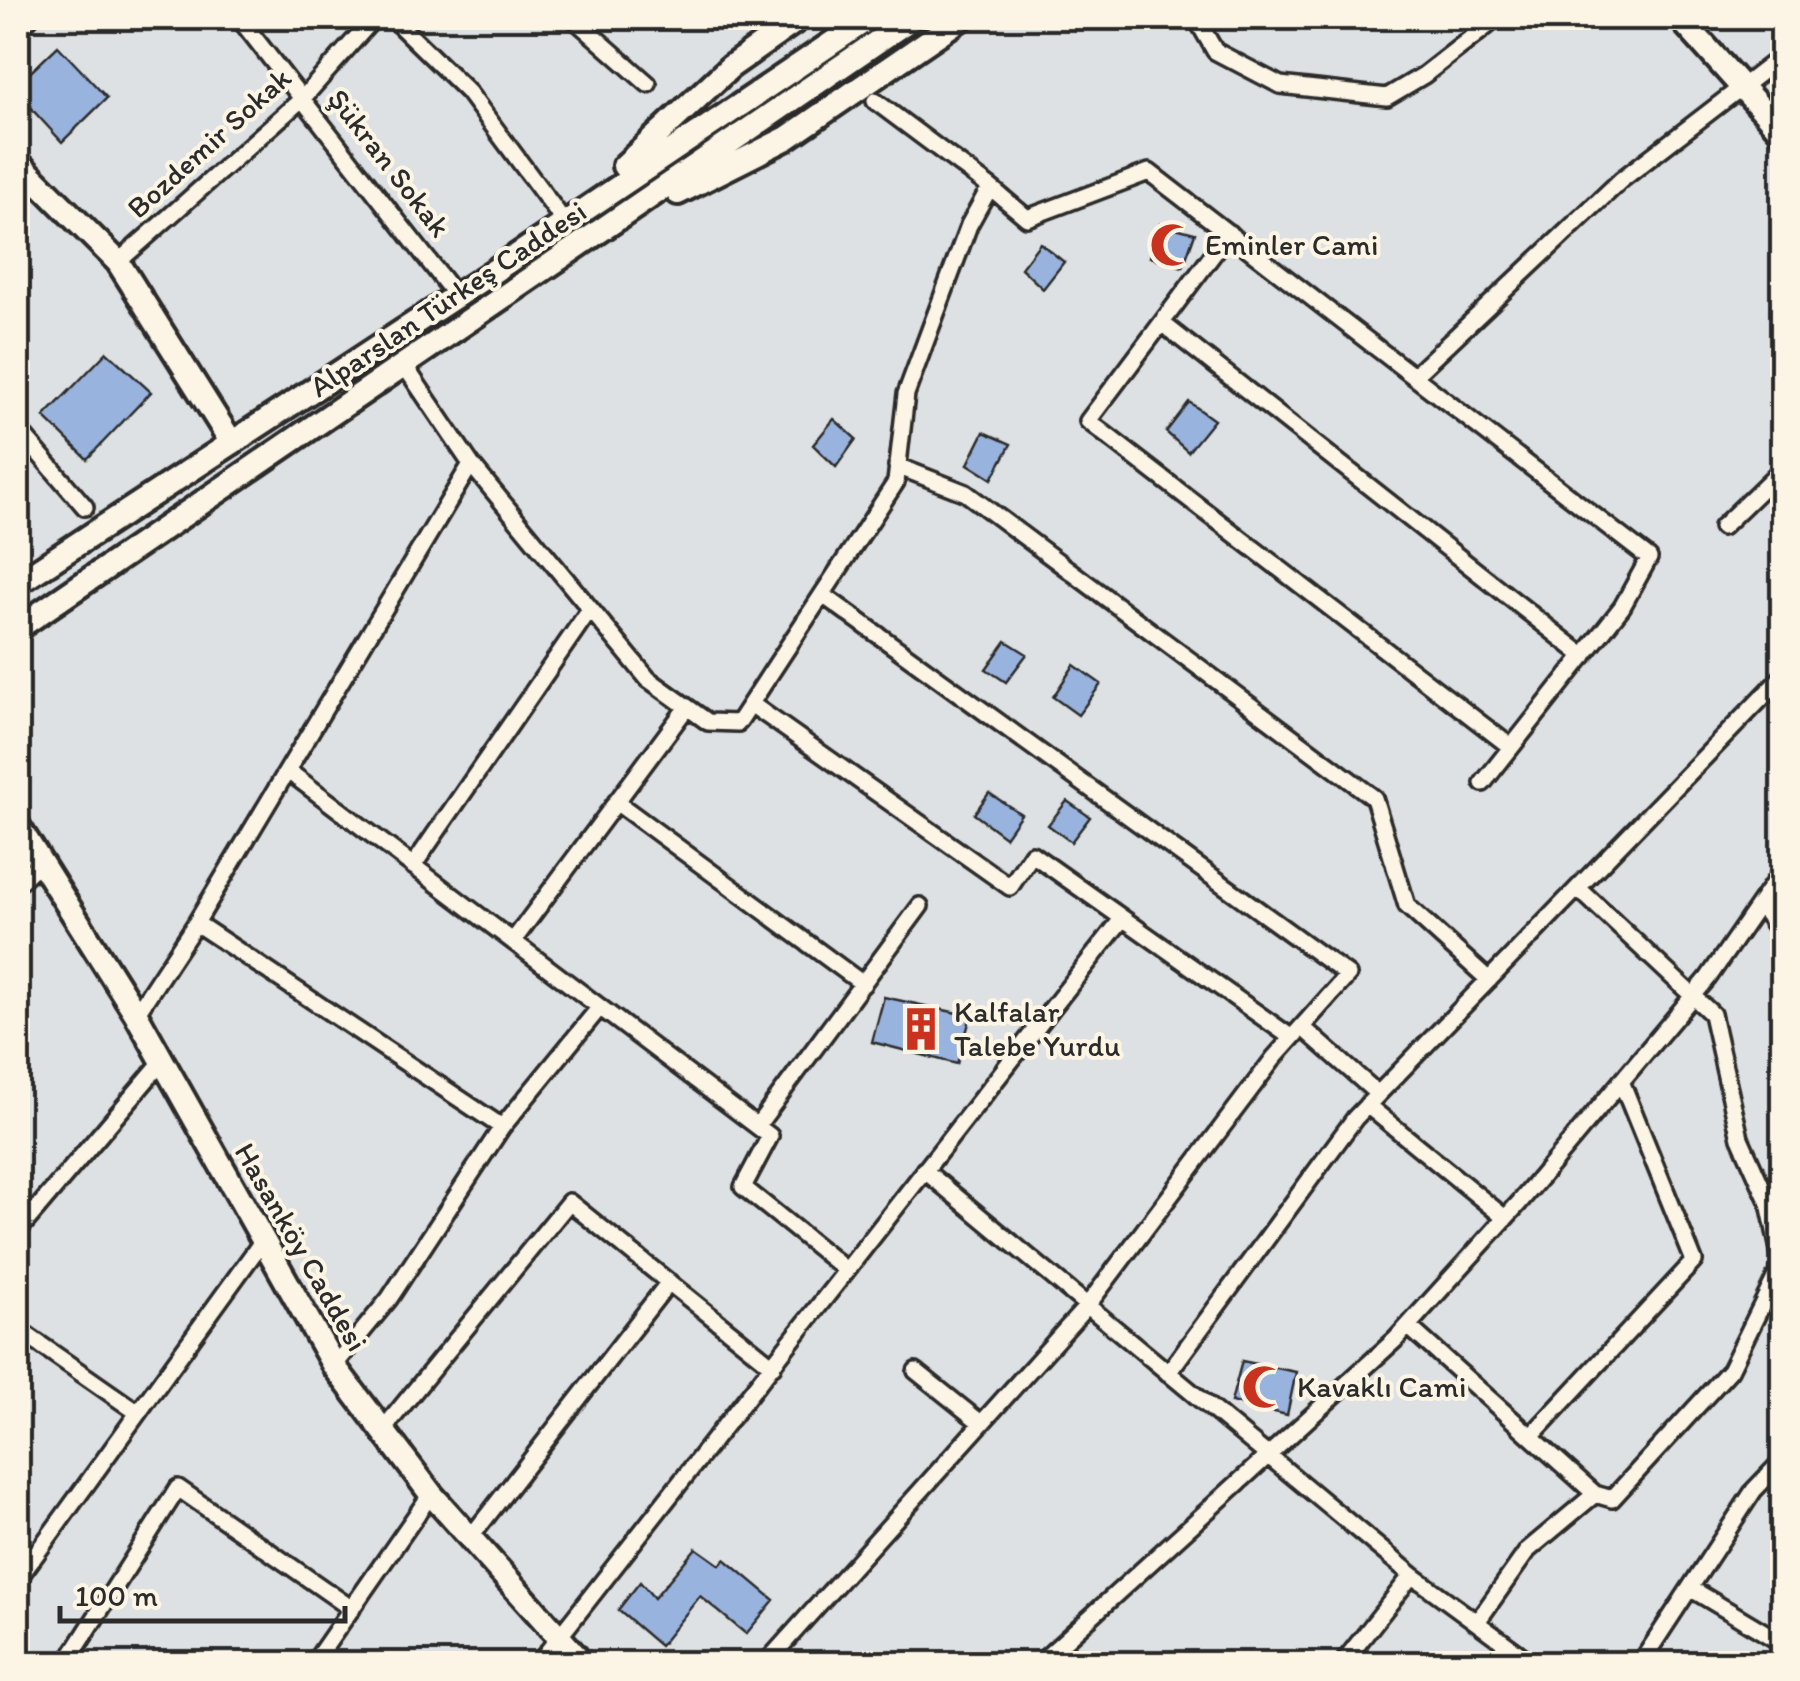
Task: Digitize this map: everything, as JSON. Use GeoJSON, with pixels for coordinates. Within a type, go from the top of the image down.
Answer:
{"type":"FeatureCollection","features":[{"type":"Feature","properties":{"kind":"main road"},"geometry":{"type":"LineString","coordinates":[[491,273],[525,236],[647,150],[730,67],[800,18]]}},
{"type":"Feature","properties":{"kind":"main road","name":"Alparslan Türkeş Caddesi"},"geometry":{"type":"LineString","coordinates":[[18,583],[491,273],[869,18]]}},
{"type":"Feature","properties":{"kind":"main road","name":"Alparslan Türkeş Caddesi"},"geometry":{"type":"LineString","coordinates":[[18,628],[912,18]]}},
{"type":"Feature","properties":{"kind":"main road"},"geometry":{"type":"LineString","coordinates":[[508,294],[556,274],[683,190],[776,144],[962,18]]}},
{"type":"Feature","properties":{"kind":"main road"},"geometry":{"type":"LineString","coordinates":[[1680,18],[1782,132]]}},
{"type":"Feature","properties":{"kind":"main road"},"geometry":{"type":"LineString","coordinates":[[18,162],[118,262],[232,443]]}},
{"type":"Feature","properties":{"kind":"main road","name":"Hasanköy Caddesi"},"geometry":{"type":"LineString","coordinates":[[18,826],[136,1014],[160,1064],[334,1366],[431,1494],[583,1664]]}},
{"type":"Feature","properties":{"kind":"street"},"geometry":{"type":"LineString","coordinates":[[18,30],[30,18]]}},
{"type":"Feature","properties":{"kind":"street","name":"Şükran Sokak"},"geometry":{"type":"LineString","coordinates":[[239,18],[456,296]]}},
{"type":"Feature","properties":{"kind":"street","name":"Bozdemir Sokak"},"geometry":{"type":"LineString","coordinates":[[118,262],[304,98],[374,18]]}},
{"type":"Feature","properties":{"kind":"street"},"geometry":{"type":"LineString","coordinates":[[392,18],[468,92],[557,212]]}},
{"type":"Feature","properties":{"kind":"street"},"geometry":{"type":"LineString","coordinates":[[574,18],[648,84]]}},
{"type":"Feature","properties":{"kind":"street"},"geometry":{"type":"LineString","coordinates":[[1196,18],[1214,51],[1280,85],[1387,97],[1424,75],[1497,18]]}},
{"type":"Feature","properties":{"kind":"street"},"geometry":{"type":"LineString","coordinates":[[1415,375],[1620,180],[1782,56]]}},
{"type":"Feature","properties":{"kind":"street"},"geometry":{"type":"LineString","coordinates":[[874,101],[1027,218],[1148,172],[1649,558],[1622,608],[1483,784]]}},
{"type":"Feature","properties":{"kind":"street"},"geometry":{"type":"LineString","coordinates":[[404,365],[472,464],[648,679],[708,722],[738,723],[896,482],[906,394],[969,225],[990,187]]}},
{"type":"Feature","properties":{"kind":"street"},"geometry":{"type":"LineString","coordinates":[[1230,233],[1088,420],[1512,747]]}},
{"type":"Feature","properties":{"kind":"street"},"geometry":{"type":"LineString","coordinates":[[1164,324],[1584,656]]}},
{"type":"Feature","properties":{"kind":"street"},"geometry":{"type":"LineString","coordinates":[[18,429],[85,507]]}},
{"type":"Feature","properties":{"kind":"street"},"geometry":{"type":"LineString","coordinates":[[136,1014],[196,923],[472,464]]}},
{"type":"Feature","properties":{"kind":"street"},"geometry":{"type":"LineString","coordinates":[[897,466],[966,494],[1374,798],[1407,906],[1489,980]]}},
{"type":"Feature","properties":{"kind":"street"},"geometry":{"type":"LineString","coordinates":[[1722,527],[1782,468]]}},
{"type":"Feature","properties":{"kind":"street"},"geometry":{"type":"LineString","coordinates":[[766,1664],[1087,1306],[1297,1032],[1348,975],[823,595]]}},
{"type":"Feature","properties":{"kind":"street"},"geometry":{"type":"LineString","coordinates":[[413,866],[590,609]]}},
{"type":"Feature","properties":{"kind":"street"},"geometry":{"type":"LineString","coordinates":[[1168,1373],[1373,1100],[1782,677]]}},
{"type":"Feature","properties":{"kind":"street"},"geometry":{"type":"LineString","coordinates":[[751,704],[1010,887],[1032,854],[1122,919],[1297,1032],[1505,1218]]}},
{"type":"Feature","properties":{"kind":"street"},"geometry":{"type":"LineString","coordinates":[[512,941],[687,707]]}},
{"type":"Feature","properties":{"kind":"street"},"geometry":{"type":"LineString","coordinates":[[288,770],[770,1136],[744,1187],[846,1270]]}},
{"type":"Feature","properties":{"kind":"street"},"geometry":{"type":"LineString","coordinates":[[616,802],[863,984]]}},
{"type":"Feature","properties":{"kind":"street"},"geometry":{"type":"LineString","coordinates":[[18,883],[39,863]]}},
{"type":"Feature","properties":{"kind":"street"},"geometry":{"type":"LineString","coordinates":[[1039,1664],[1408,1326],[1505,1218],[1694,994],[1782,871]]}},
{"type":"Feature","properties":{"kind":"street"},"geometry":{"type":"LineString","coordinates":[[1408,1326],[1594,1494],[1612,1499],[1730,1370],[1782,1265],[1768,1204],[1740,1138],[1712,1014],[1578,888]]}},
{"type":"Feature","properties":{"kind":"street"},"geometry":{"type":"LineString","coordinates":[[1760,904],[1782,936]]}},
{"type":"Feature","properties":{"kind":"street"},"geometry":{"type":"LineString","coordinates":[[757,1126],[920,906]]}},
{"type":"Feature","properties":{"kind":"street"},"geometry":{"type":"LineString","coordinates":[[538,1664],[1122,919]]}},
{"type":"Feature","properties":{"kind":"street"},"geometry":{"type":"LineString","coordinates":[[196,923],[502,1126]]}},
{"type":"Feature","properties":{"kind":"street"},"geometry":{"type":"LineString","coordinates":[[334,1366],[390,1299],[502,1126],[600,1008]]}},
{"type":"Feature","properties":{"kind":"street"},"geometry":{"type":"LineString","coordinates":[[18,1231],[160,1064]]}},
{"type":"Feature","properties":{"kind":"street"},"geometry":{"type":"LineString","coordinates":[[1531,1436],[1694,1261],[1621,1081]]}},
{"type":"Feature","properties":{"kind":"street"},"geometry":{"type":"LineString","coordinates":[[924,1170],[1412,1575],[1533,1664]]}},
{"type":"Feature","properties":{"kind":"street"},"geometry":{"type":"LineString","coordinates":[[381,1432],[569,1202],[773,1366]]}},
{"type":"Feature","properties":{"kind":"street"},"geometry":{"type":"LineString","coordinates":[[18,1579],[261,1243]]}},
{"type":"Feature","properties":{"kind":"street"},"geometry":{"type":"LineString","coordinates":[[470,1538],[669,1282]]}},
{"type":"Feature","properties":{"kind":"street"},"geometry":{"type":"LineString","coordinates":[[18,1329],[137,1412]]}},
{"type":"Feature","properties":{"kind":"street"},"geometry":{"type":"LineString","coordinates":[[916,1370],[981,1423]]}},
{"type":"Feature","properties":{"kind":"street"},"geometry":{"type":"LineString","coordinates":[[1640,1664],[1754,1490],[1782,1461]]}},
{"type":"Feature","properties":{"kind":"street"},"geometry":{"type":"LineString","coordinates":[[66,1664],[178,1488],[352,1609]]}},
{"type":"Feature","properties":{"kind":"street"},"geometry":{"type":"LineString","coordinates":[[313,1664],[431,1494]]}},
{"type":"Feature","properties":{"kind":"street"},"geometry":{"type":"LineString","coordinates":[[1477,1622],[1528,1550],[1594,1494]]}},
{"type":"Feature","properties":{"kind":"street"},"geometry":{"type":"LineString","coordinates":[[1342,1664],[1412,1575]]}},
{"type":"Feature","properties":{"kind":"street"},"geometry":{"type":"LineString","coordinates":[[1690,1588],[1782,1643]]}},
{"type":"Feature","properties":{"kind":"building"},"geometry":{"type":"Polygon","coordinates":[[[58,46],[107,98],[62,142],[18,94],[18,84],[58,46]]]}},
{"type":"Feature","properties":{"kind":"building","name":"Eminler Cami"},"geometry":{"type":"Polygon","coordinates":[[[1160,224],[1195,233],[1183,267],[1150,257],[1160,224]]]}},
{"type":"Feature","properties":{"kind":"building"},"geometry":{"type":"Polygon","coordinates":[[[1040,243],[1064,262],[1043,289],[1021,268],[1040,243]]]}},
{"type":"Feature","properties":{"kind":"building"},"geometry":{"type":"Polygon","coordinates":[[[107,352],[151,392],[87,459],[44,417],[107,352]]]}},
{"type":"Feature","properties":{"kind":"building"},"geometry":{"type":"Polygon","coordinates":[[[1189,402],[1214,420],[1188,452],[1166,432],[1189,402]]]}},
{"type":"Feature","properties":{"kind":"building"},"geometry":{"type":"Polygon","coordinates":[[[834,419],[856,439],[836,467],[813,445],[834,419]]]}},
{"type":"Feature","properties":{"kind":"building"},"geometry":{"type":"Polygon","coordinates":[[[984,432],[1011,444],[992,479],[968,464],[984,432]]]}},
{"type":"Feature","properties":{"kind":"building"},"geometry":{"type":"Polygon","coordinates":[[[1006,641],[1027,654],[1006,682],[986,669],[1006,641]]]}},
{"type":"Feature","properties":{"kind":"building"},"geometry":{"type":"Polygon","coordinates":[[[1074,665],[1101,684],[1078,715],[1053,697],[1074,665]]]}},
{"type":"Feature","properties":{"kind":"building"},"geometry":{"type":"Polygon","coordinates":[[[989,793],[1021,814],[1005,837],[974,814],[989,793]]]}},
{"type":"Feature","properties":{"kind":"building"},"geometry":{"type":"Polygon","coordinates":[[[1067,801],[1090,817],[1071,842],[1048,825],[1067,801]]]}},
{"type":"Feature","properties":{"kind":"building","name":"Kalfalar Talebe Yurdu"},"geometry":{"type":"Polygon","coordinates":[[[884,997],[971,1016],[957,1064],[872,1042],[884,997]]]}},
{"type":"Feature","properties":{"kind":"building","name":"Kavaklı Cami"},"geometry":{"type":"Polygon","coordinates":[[[1242,1361],[1296,1372],[1287,1415],[1231,1402],[1242,1361]]]}},
{"type":"Feature","properties":{"kind":"building"},"geometry":{"type":"Polygon","coordinates":[[[696,1548],[720,1565],[725,1559],[774,1600],[746,1634],[700,1596],[660,1646],[618,1610],[640,1582],[654,1598],[696,1548]]]}},
{"type":"Feature","properties":{"kind":"place","name":"Eminler Cami"},"geometry":{"type":"Point","coordinates":[1172,245]}},
{"type":"Feature","properties":{"kind":"place","name":"Kalfalar Talebe Yurdu"},"geometry":{"type":"Point","coordinates":[921,1029]}},
{"type":"Feature","properties":{"kind":"place","name":"Kavaklı Cami"},"geometry":{"type":"Point","coordinates":[1264,1387]}}]}
